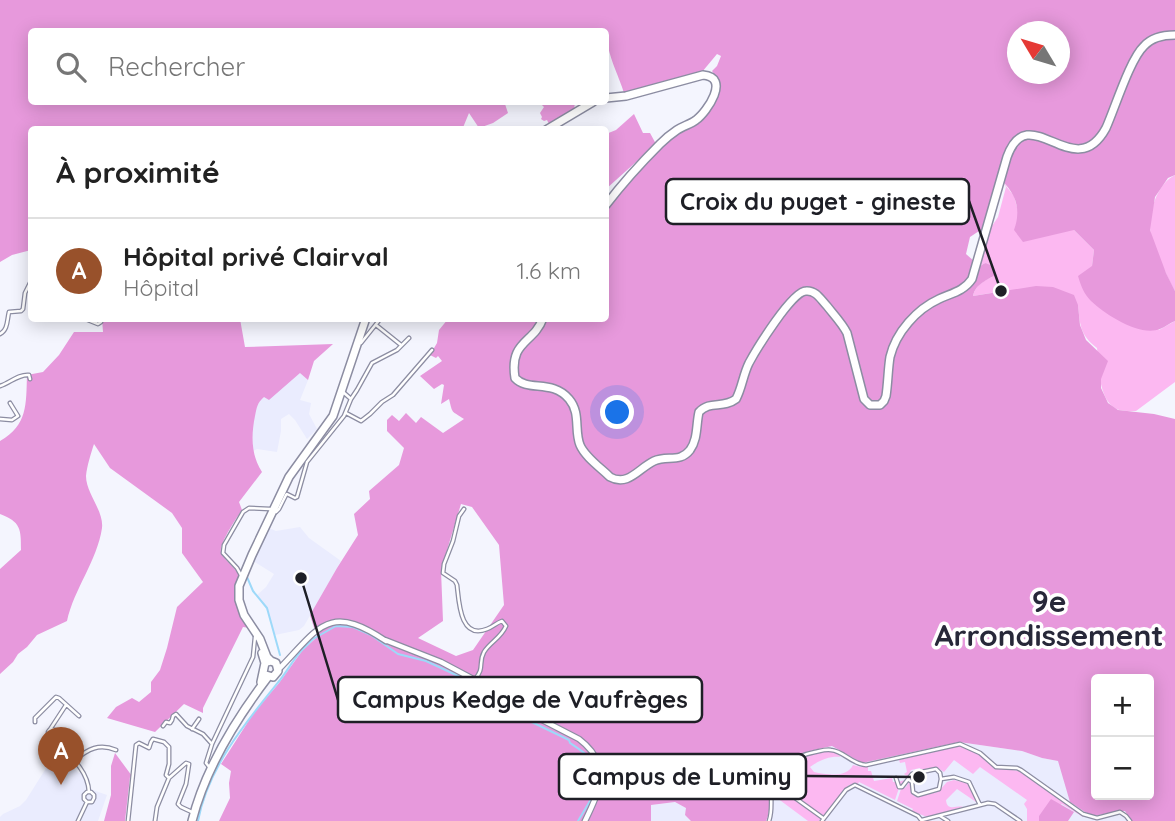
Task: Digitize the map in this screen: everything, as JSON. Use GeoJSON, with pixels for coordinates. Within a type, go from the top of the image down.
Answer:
{"type":"FeatureCollection","features":[{"type":"Feature","properties":{"kind":"main road"},"geometry":{"type":"LineString","coordinates":[[541,322],[517,351],[515,378],[521,384],[559,390],[569,399],[576,411],[581,447],[615,480],[627,479],[657,460],[673,460],[688,453],[695,440],[699,412],[707,406],[725,405],[736,399],[756,352],[778,318],[796,295],[803,291],[812,291],[817,295],[844,326],[864,399],[873,407],[880,405],[886,396],[891,354],[903,330],[924,308],[962,289],[972,279],[1007,157],[1013,145],[1021,138],[1032,135],[1045,137],[1068,148],[1080,149],[1092,144],[1107,128],[1134,61],[1142,48],[1155,38],[1175,35]]}},
{"type":"Feature","properties":{"kind":"main road"},"geometry":{"type":"LineString","coordinates":[[609,98],[626,96],[703,75],[713,78],[716,83],[716,90],[699,117],[662,142],[609,202]]}},
{"type":"Feature","properties":{"kind":"main road"},"geometry":{"type":"LineString","coordinates":[[553,126],[588,105]]}},
{"type":"Feature","properties":{"kind":"main road"},"geometry":{"type":"LineString","coordinates":[[266,675],[275,675],[273,664],[240,605],[238,596],[242,577],[289,477],[330,421],[365,322]]}},
{"type":"Feature","properties":{"kind":"main road"},"geometry":{"type":"LineString","coordinates":[[266,675],[262,668],[273,664]]}},
{"type":"Feature","properties":{"kind":"main road"},"geometry":{"type":"LineString","coordinates":[[192,818],[219,751],[266,675]]}},
{"type":"Feature","properties":{"kind":"street"},"geometry":{"type":"LineString","coordinates":[[0,334],[6,328],[9,312],[21,312],[23,309],[28,286]]}},
{"type":"Feature","properties":{"kind":"street"},"geometry":{"type":"LineString","coordinates":[[357,344],[378,322]]}},
{"type":"Feature","properties":{"kind":"street"},"geometry":{"type":"LineString","coordinates":[[376,325],[401,346]]}},
{"type":"Feature","properties":{"kind":"street"},"geometry":{"type":"LineString","coordinates":[[242,577],[223,553],[224,545],[240,516],[245,510],[252,508],[273,511],[279,509],[287,494],[297,497],[308,460],[346,413],[372,363],[390,355],[409,338]]}},
{"type":"Feature","properties":{"kind":"street"},"geometry":{"type":"LineString","coordinates":[[346,413],[361,421],[397,391],[432,350]]}},
{"type":"Feature","properties":{"kind":"street"},"geometry":{"type":"LineString","coordinates":[[0,386],[22,375],[29,375],[30,379]]}},
{"type":"Feature","properties":{"kind":"street"},"geometry":{"type":"LineString","coordinates":[[342,391],[351,399]]}},
{"type":"Feature","properties":{"kind":"street"},"geometry":{"type":"LineString","coordinates":[[0,419],[18,416],[10,403]]}},
{"type":"Feature","properties":{"kind":"street"},"geometry":{"type":"LineString","coordinates":[[464,509],[458,516],[443,573],[457,585],[460,614],[469,627],[484,630],[502,621],[506,626],[502,635],[484,652],[481,673],[475,680]]}},
{"type":"Feature","properties":{"kind":"street"},"geometry":{"type":"LineString","coordinates":[[273,664],[286,661],[317,629],[337,622],[350,622],[475,680],[517,707],[579,739],[590,749],[599,764],[601,778],[598,793],[585,821]]}},
{"type":"Feature","properties":{"kind":"street"},"geometry":{"type":"LineString","coordinates":[[211,769],[206,763],[212,744],[253,657],[256,636]]}},
{"type":"Feature","properties":{"kind":"street"},"geometry":{"type":"LineString","coordinates":[[35,722],[35,718],[54,698],[59,698],[79,716]]}},
{"type":"Feature","properties":{"kind":"street"},"geometry":{"type":"LineString","coordinates":[[66,705],[49,731],[55,732],[51,737],[83,770],[94,798],[92,802],[87,802]]}},
{"type":"Feature","properties":{"kind":"street"},"geometry":{"type":"LineString","coordinates":[[163,726],[166,722],[170,723],[176,714],[187,726],[203,734],[212,744]]}},
{"type":"Feature","properties":{"kind":"street"},"geometry":{"type":"LineString","coordinates":[[192,729],[199,719]]}},
{"type":"Feature","properties":{"kind":"street"},"geometry":{"type":"LineString","coordinates":[[128,821],[137,744],[149,748],[153,739],[169,745],[166,775],[169,778]]}},
{"type":"Feature","properties":{"kind":"street"},"geometry":{"type":"LineString","coordinates":[[769,821],[772,789],[777,776],[798,756],[830,749],[856,764],[866,765],[960,744],[981,753],[996,767],[1021,770],[1083,814],[1097,818],[1120,812],[1130,821]]}},
{"type":"Feature","properties":{"kind":"street"},"geometry":{"type":"LineString","coordinates":[[74,761],[97,747],[116,750]]}},
{"type":"Feature","properties":{"kind":"street"},"geometry":{"type":"LineString","coordinates":[[155,821],[157,807],[169,778],[186,762],[189,764],[186,783],[178,804],[192,818]]}},
{"type":"Feature","properties":{"kind":"street"},"geometry":{"type":"LineString","coordinates":[[896,778],[899,787],[904,786],[908,779],[912,774],[936,769],[940,773],[941,787],[919,795],[913,792],[912,782],[908,779]]}},
{"type":"Feature","properties":{"kind":"street"},"geometry":{"type":"LineString","coordinates":[[777,776],[784,790],[822,819],[846,790],[855,785],[918,816],[921,821],[988,803],[995,804],[1020,821]]}},
{"type":"Feature","properties":{"kind":"street"},"geometry":{"type":"LineString","coordinates":[[941,779],[954,777],[969,782],[980,805]]}},
{"type":"Feature","properties":{"kind":"street"},"geometry":{"type":"LineString","coordinates":[[87,802],[84,797],[89,788]]}},
{"type":"Feature","properties":{"kind":"street"},"geometry":{"type":"LineString","coordinates":[[77,821],[87,802]]}},
{"type":"Feature","properties":{"kind":"street"},"geometry":{"type":"LineString","coordinates":[[940,816],[948,821]]}},
{"type":"Feature","properties":{"kind":"shaded area"},"geometry":{"type":"Polygon","coordinates":[[[0,0],[1175,0],[1175,33],[1144,42],[1104,127],[1096,136],[1076,146],[1063,144],[1041,134],[1014,140],[985,227],[970,237],[966,254],[975,262],[970,278],[964,286],[939,296],[897,334],[884,395],[878,403],[868,401],[845,325],[805,288],[795,294],[775,319],[734,398],[728,402],[701,406],[690,446],[682,454],[663,457],[623,478],[611,475],[583,446],[571,397],[522,382],[517,374],[518,355],[543,322],[609,322],[609,205],[666,143],[677,134],[695,126],[706,113],[720,88],[720,82],[712,71],[721,56],[717,54],[702,72],[624,93],[609,50],[609,28],[28,28],[28,105],[505,105],[508,113],[485,126],[478,126],[469,113],[464,126],[28,126],[28,251],[0,262],[0,0]]]}},
{"type":"Feature","properties":{"kind":"shaded area"},"geometry":{"type":"Polygon","coordinates":[[[1175,37],[1175,175],[1168,178],[1155,197],[1150,230],[1175,291],[1175,321],[1152,331],[1133,327],[1114,318],[1086,296],[1078,276],[1092,266],[1094,250],[1074,230],[1023,242],[1014,230],[1017,210],[1014,198],[1002,181],[1017,143],[1032,136],[1063,149],[1096,144],[1112,119],[1139,56],[1148,45],[1158,39],[1175,37]]]}},
{"type":"Feature","properties":{"kind":"shaded area"},"geometry":{"type":"Polygon","coordinates":[[[542,105],[575,105],[574,110],[549,124],[547,120],[541,119],[540,113],[544,107],[542,105]]]}},
{"type":"Feature","properties":{"kind":"shaded area"},"geometry":{"type":"Polygon","coordinates":[[[634,114],[643,133],[650,133],[656,144],[609,186],[609,133],[634,114]]]}},
{"type":"Feature","properties":{"kind":"shaded area"},"geometry":{"type":"Polygon","coordinates":[[[1175,175],[1175,291],[1156,251],[1150,228],[1151,214],[1159,191],[1175,175]]]}},
{"type":"Feature","properties":{"kind":"shaded area"},"geometry":{"type":"Polygon","coordinates":[[[1002,181],[1014,196],[1019,215],[1074,230],[1094,250],[1092,266],[1159,330],[1175,321],[1175,382],[1136,411],[1119,410],[1107,400],[1099,374],[1097,348],[1087,339],[1082,329],[1078,305],[997,292],[973,296],[980,284],[992,277],[987,263],[977,268],[989,227],[998,217],[1006,187],[1002,181]]]}},
{"type":"Feature","properties":{"kind":"shaded area"},"geometry":{"type":"Polygon","coordinates":[[[986,263],[992,266],[996,274],[979,285],[973,296],[1036,286],[1053,287],[1074,295],[1086,340],[1108,361],[1101,379],[1101,388],[1108,403],[1118,410],[1175,419],[1175,821],[1131,821],[1125,811],[1094,816],[1070,802],[1058,761],[1022,751],[959,742],[862,763],[832,746],[801,754],[784,764],[773,781],[766,821],[691,821],[685,815],[686,808],[675,802],[651,805],[651,821],[219,821],[230,798],[231,771],[221,764],[253,714],[302,651],[317,637],[310,615],[358,535],[354,514],[370,499],[369,491],[399,465],[404,448],[387,431],[387,420],[392,415],[399,421],[406,413],[416,423],[421,417],[443,433],[464,419],[453,412],[449,399],[441,404],[444,385],[434,389],[420,376],[442,361],[438,356],[436,358],[430,355],[437,343],[439,330],[446,322],[539,322],[519,344],[514,379],[558,392],[572,406],[577,439],[614,481],[653,464],[689,454],[704,409],[730,406],[749,367],[797,296],[811,293],[842,327],[862,400],[880,407],[894,355],[905,332],[928,308],[961,291],[973,273],[986,263]],[[461,504],[441,570],[443,621],[418,638],[456,656],[473,650],[504,605],[499,545],[472,507],[461,504]]]}},
{"type":"Feature","properties":{"kind":"shaded area"},"geometry":{"type":"Polygon","coordinates":[[[102,322],[241,322],[245,347],[333,344],[314,361],[308,380],[300,373],[269,400],[264,397],[257,408],[253,445],[262,472],[239,502],[242,510],[221,548],[225,558],[239,575],[235,591],[236,603],[250,628],[243,627],[203,708],[203,713],[184,704],[155,732],[107,718],[116,707],[132,698],[139,702],[151,692],[151,682],[160,670],[177,607],[203,582],[182,553],[182,528],[172,513],[110,468],[94,444],[86,476],[102,528],[67,621],[37,635],[0,674],[0,569],[21,550],[21,537],[16,523],[0,514],[0,441],[21,421],[27,375],[43,372],[59,355],[74,332],[103,332],[102,322]]]}},
{"type":"Feature","properties":{"kind":"shaded area"},"geometry":{"type":"Polygon","coordinates":[[[300,372],[308,380],[300,400],[311,403],[309,414],[317,429],[307,439],[289,414],[281,419],[277,452],[257,449],[253,451],[252,432],[256,404],[264,396],[269,399],[300,372]]]}},
{"type":"Feature","properties":{"kind":"shaded area"},"geometry":{"type":"Polygon","coordinates":[[[300,527],[309,538],[341,561],[304,626],[299,630],[275,635],[268,612],[257,595],[274,574],[253,561],[269,528],[276,531],[300,527]]]}},
{"type":"Feature","properties":{"kind":"shaded area"},"geometry":{"type":"Polygon","coordinates":[[[959,742],[1022,751],[1059,761],[1094,816],[1124,811],[1131,821],[766,821],[769,816],[772,781],[787,761],[797,755],[833,746],[862,763],[959,742]]]}},
{"type":"Feature","properties":{"kind":"shaded area"},"geometry":{"type":"Polygon","coordinates":[[[958,745],[979,753],[996,768],[1020,771],[1084,816],[1062,804],[1039,816],[1039,821],[1027,821],[1024,804],[1027,800],[980,767],[973,774],[954,760],[944,772],[936,767],[911,770],[903,786],[899,785],[898,782],[905,780],[907,776],[904,774],[907,772],[905,762],[900,763],[899,760],[958,745]]]}},
{"type":"Feature","properties":{"kind":"shaded area"},"geometry":{"type":"Polygon","coordinates":[[[828,751],[841,757],[817,762],[810,767],[814,772],[836,775],[846,772],[853,765],[868,767],[874,781],[892,778],[899,788],[895,800],[859,782],[849,785],[819,821],[808,821],[773,795],[775,784],[784,768],[799,759],[828,751]]]}},
{"type":"Feature","properties":{"kind":"shaded area"},"geometry":{"type":"Polygon","coordinates":[[[115,753],[132,776],[125,821],[104,821],[111,795],[111,766],[115,753]]]}},
{"type":"Feature","properties":{"kind":"shaded area"},"geometry":{"type":"Polygon","coordinates":[[[55,754],[79,773],[82,772],[87,788],[107,795],[98,821],[0,821],[3,814],[26,800],[55,754]]]}},
{"type":"Feature","properties":{"kind":"shaded area"},"geometry":{"type":"Polygon","coordinates":[[[954,780],[970,784],[979,804],[957,789],[946,800],[947,804],[950,807],[963,807],[927,817],[897,801],[901,789],[909,782],[916,797],[938,792],[947,782],[954,780]]]}},
{"type":"Feature","properties":{"kind":"shaded area"},"geometry":{"type":"Polygon","coordinates":[[[1051,799],[1074,812],[1068,821],[1039,821],[1039,816],[1051,799]]]}},
{"type":"Feature","properties":{"kind":"shaded area"},"geometry":{"type":"Polygon","coordinates":[[[675,802],[687,808],[685,815],[691,821],[651,821],[651,805],[675,802]]]}},
{"type":"Feature","properties":{"kind":"waterway"},"geometry":{"type":"LineString","coordinates":[[247,577],[253,591],[267,608],[280,655]]}},
{"type":"Feature","properties":{"kind":"waterway"},"geometry":{"type":"LineString","coordinates":[[198,821],[210,782],[242,729],[300,653],[313,639],[336,626],[353,627],[371,635],[398,654],[426,661],[469,681],[511,712],[569,740],[596,767],[593,796],[578,821]]}},
{"type":"Feature","properties":{"kind":"place","name":"Croix du puget - gineste"},"geometry":{"type":"Point","coordinates":[1001,291]}},
{"type":"Feature","properties":{"kind":"place","name":"Campus Kedge de Vaufrèges"},"geometry":{"type":"Point","coordinates":[301,578]}},
{"type":"Feature","properties":{"kind":"place","name":"Campus de Luminy"},"geometry":{"type":"Point","coordinates":[919,777]}},
{"type":"Feature","properties":{"kind":"place","name":"Hôpital privé Clairval"},"geometry":{"type":"Point","coordinates":[61,785]}},
{"type":"Feature","properties":{"kind":"district","name":"9e Arrondissement"},"geometry":{"type":"Point","coordinates":[1049,619]}}]}
